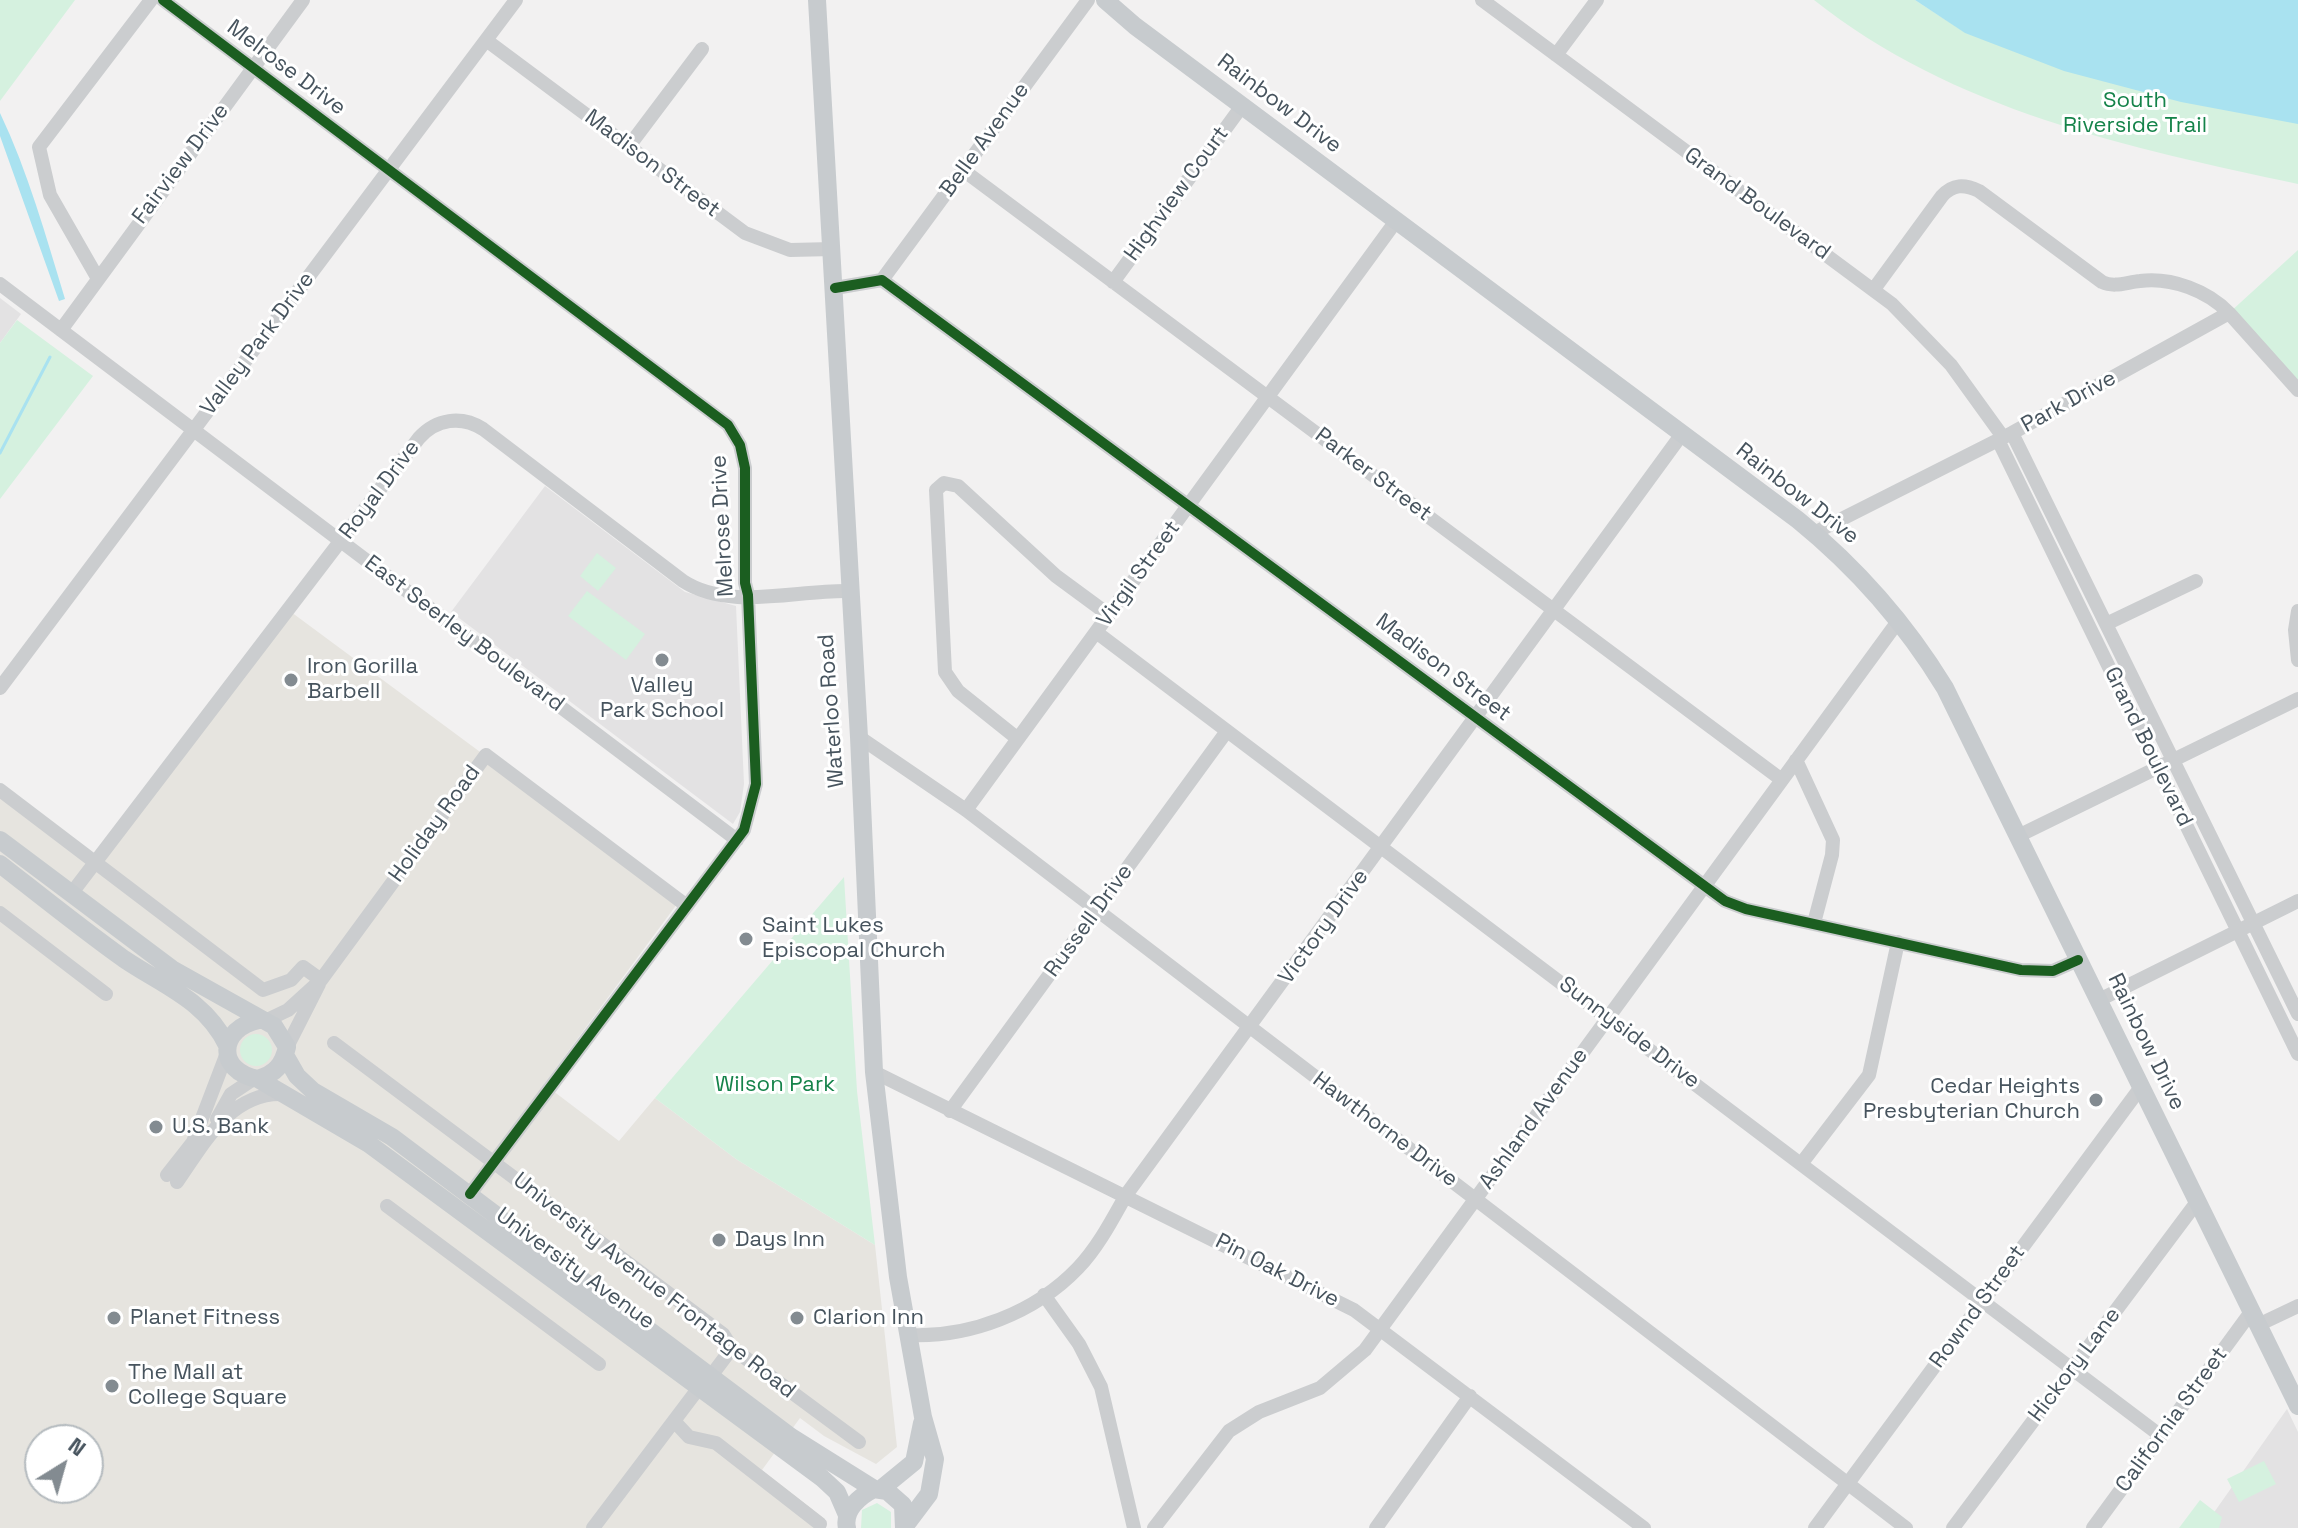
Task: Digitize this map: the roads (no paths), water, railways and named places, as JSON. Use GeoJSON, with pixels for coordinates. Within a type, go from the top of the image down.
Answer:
{"type":"FeatureCollection","features":[{"type":"Feature","properties":{"kind":"main road","name":"Waterloo Road"},"geometry":{"type":"LineString","coordinates":[[817,0],[833,249],[848,591],[859,737],[874,1072],[908,1335],[923,1417],[933,1450],[934,1476],[929,1494],[905,1527]]}},
{"type":"Feature","properties":{"kind":"main road","name":"Rainbow Drive"},"geometry":{"type":"LineString","coordinates":[[1105,0],[1242,106],[1814,533],[1899,620],[1945,688],[2298,1406]]}},
{"type":"Feature","properties":{"kind":"main road"},"geometry":{"type":"LineString","coordinates":[[0,863],[123,958],[203,1009],[216,1023],[236,1070],[256,1078],[275,1071],[286,1051],[282,1034],[172,969],[1,841]]}},
{"type":"Feature","properties":{"kind":"main road"},"geometry":{"type":"LineString","coordinates":[[0,863],[21,870],[57,896],[71,894]]}},
{"type":"Feature","properties":{"kind":"main road"},"geometry":{"type":"LineString","coordinates":[[227,1049],[240,1026],[262,1020]]}},
{"type":"Feature","properties":{"kind":"main road","name":"University Avenue"},"geometry":{"type":"LineString","coordinates":[[286,1051],[297,1076],[313,1091],[392,1137],[470,1194],[822,1478],[837,1492],[845,1523]]}},
{"type":"Feature","properties":{"kind":"main road","name":"University Avenue"},"geometry":{"type":"LineString","coordinates":[[256,1078],[389,1160],[704,1383],[903,1505],[905,1527]]}},
{"type":"Feature","properties":{"kind":"main road"},"geometry":{"type":"LineString","coordinates":[[389,1160],[421,1173],[453,1195],[470,1194]]}},
{"type":"Feature","properties":{"kind":"main road","name":"Waterloo Road"},"geometry":{"type":"LineString","coordinates":[[845,1523],[858,1499],[878,1489],[914,1462],[923,1417]]}},
{"type":"Feature","properties":{"kind":"street"},"geometry":{"type":"LineString","coordinates":[[97,277],[50,195],[39,147],[151,0]]}},
{"type":"Feature","properties":{"kind":"street","name":"Melrose Drive"},"geometry":{"type":"LineString","coordinates":[[163,0],[728,425],[740,445],[745,468],[745,583],[756,784],[752,810],[737,840],[470,1194]]}},
{"type":"Feature","properties":{"kind":"street","name":"Fairview Drive"},"geometry":{"type":"LineString","coordinates":[[61,330],[303,0]]}},
{"type":"Feature","properties":{"kind":"street","name":"Valley Park Drive"},"geometry":{"type":"LineString","coordinates":[[0,688],[516,0]]}},
{"type":"Feature","properties":{"kind":"street","name":"Belle Avenue"},"geometry":{"type":"LineString","coordinates":[[882,280],[1088,0]]}},
{"type":"Feature","properties":{"kind":"street","name":"Grand Boulevard"},"geometry":{"type":"LineString","coordinates":[[1482,0],[1874,289],[1933,343],[2004,437],[2106,624],[2298,1014]]}},
{"type":"Feature","properties":{"kind":"street"},"geometry":{"type":"LineString","coordinates":[[1556,55],[1597,0]]}},
{"type":"Feature","properties":{"kind":"street","name":"Madison Street"},"geometry":{"type":"LineString","coordinates":[[486,40],[758,240],[801,251],[833,249]]}},
{"type":"Feature","properties":{"kind":"street"},"geometry":{"type":"LineString","coordinates":[[629,146],[702,49]]}},
{"type":"Feature","properties":{"kind":"street","name":"Highview Court"},"geometry":{"type":"LineString","coordinates":[[1113,282],[1242,106]]}},
{"type":"Feature","properties":{"kind":"street","name":"Parker Street"},"geometry":{"type":"LineString","coordinates":[[963,170],[1782,780]]}},
{"type":"Feature","properties":{"kind":"street"},"geometry":{"type":"LineString","coordinates":[[1874,289],[1942,196],[1948,190],[1963,186],[1979,191],[2110,286],[2162,281],[2208,295],[2229,313],[2298,390]]}},
{"type":"Feature","properties":{"kind":"street","name":"Virgil Street"},"geometry":{"type":"LineString","coordinates":[[966,810],[1396,221]]}},
{"type":"Feature","properties":{"kind":"street"},"geometry":{"type":"LineString","coordinates":[[835,288],[882,280]]}},
{"type":"Feature","properties":{"kind":"street","name":"Madison Street"},"geometry":{"type":"LineString","coordinates":[[882,280],[1189,504],[1703,888],[1746,909],[2021,970],[2053,971],[2078,960]]}},
{"type":"Feature","properties":{"kind":"street","name":"East Seerley Boulevard"},"geometry":{"type":"LineString","coordinates":[[0,284],[737,840]]}},
{"type":"Feature","properties":{"kind":"street","name":"Park Drive"},"geometry":{"type":"LineString","coordinates":[[1814,533],[2004,437],[2229,313]]}},
{"type":"Feature","properties":{"kind":"street","name":"Royal Drive"},"geometry":{"type":"LineString","coordinates":[[71,894],[425,432],[441,422],[459,420],[483,429],[693,587],[716,596],[848,591]]}},
{"type":"Feature","properties":{"kind":"street","name":"Victory Drive"},"geometry":{"type":"LineString","coordinates":[[908,1335],[970,1329],[1013,1314],[1044,1295],[1089,1254],[1126,1195],[1682,434]]}},
{"type":"Feature","properties":{"kind":"street","name":"Grand Boulevard"},"geometry":{"type":"LineString","coordinates":[[2004,437],[2158,768],[2298,1054]]}},
{"type":"Feature","properties":{"kind":"street"},"geometry":{"type":"LineString","coordinates":[[1018,739],[958,691],[945,672],[936,490],[944,483],[958,486],[1056,576],[1109,615]]}},
{"type":"Feature","properties":{"kind":"street"},"geometry":{"type":"LineString","coordinates":[[2106,624],[2196,581]]}},
{"type":"Feature","properties":{"kind":"street"},"geometry":{"type":"LineString","coordinates":[[2298,611],[2295,630],[2298,660]]}},
{"type":"Feature","properties":{"kind":"street","name":"Ashland Avenue"},"geometry":{"type":"LineString","coordinates":[[1154,1528],[1229,1431],[1259,1412],[1300,1398],[1335,1379],[1381,1328],[1899,620]]}},
{"type":"Feature","properties":{"kind":"street","name":"Sunnyside Drive"},"geometry":{"type":"LineString","coordinates":[[1096,632],[2161,1436]]}},
{"type":"Feature","properties":{"kind":"street"},"geometry":{"type":"LineString","coordinates":[[2018,836],[2298,699]]}},
{"type":"Feature","properties":{"kind":"street","name":"Russell Drive"},"geometry":{"type":"LineString","coordinates":[[950,1111],[1227,731]]}},
{"type":"Feature","properties":{"kind":"street","name":"Hawthorne Drive"},"geometry":{"type":"LineString","coordinates":[[859,737],[966,810],[1906,1528]]}},
{"type":"Feature","properties":{"kind":"street","name":"Holiday Road"},"geometry":{"type":"LineString","coordinates":[[286,1051],[321,980],[486,755],[687,906]]}},
{"type":"Feature","properties":{"kind":"street"},"geometry":{"type":"LineString","coordinates":[[1796,760],[1833,840],[1814,923]]}},
{"type":"Feature","properties":{"kind":"street"},"geometry":{"type":"LineString","coordinates":[[0,790],[263,990],[291,980],[303,967],[321,980]]}},
{"type":"Feature","properties":{"kind":"street"},"geometry":{"type":"LineString","coordinates":[[2099,1000],[2298,901]]}},
{"type":"Feature","properties":{"kind":"street"},"geometry":{"type":"LineString","coordinates":[[0,913],[106,994]]}},
{"type":"Feature","properties":{"kind":"street"},"geometry":{"type":"LineString","coordinates":[[1801,1164],[1869,1075],[1898,942]]}},
{"type":"Feature","properties":{"kind":"street","name":"Holiday Road"},"geometry":{"type":"LineString","coordinates":[[262,1020],[288,1010],[321,980]]}},
{"type":"Feature","properties":{"kind":"street","name":"University Avenue Frontage Road"},"geometry":{"type":"LineString","coordinates":[[334,1043],[723,1334],[732,1348],[859,1442]]}},
{"type":"Feature","properties":{"kind":"street"},"geometry":{"type":"LineString","coordinates":[[227,1049],[193,1142],[172,1179],[239,1105],[267,1094],[280,1094]]}},
{"type":"Feature","properties":{"kind":"street","name":"Pin Oak Drive"},"geometry":{"type":"LineString","coordinates":[[874,1072],[1354,1310],[1644,1528]]}},
{"type":"Feature","properties":{"kind":"street"},"geometry":{"type":"LineString","coordinates":[[210,1134],[226,1100],[256,1078]]}},
{"type":"Feature","properties":{"kind":"street","name":"Rownd Street"},"geometry":{"type":"LineString","coordinates":[[1815,1528],[2141,1087]]}},
{"type":"Feature","properties":{"kind":"street","name":"Hickory Lane"},"geometry":{"type":"LineString","coordinates":[[1953,1528],[2197,1202]]}},
{"type":"Feature","properties":{"kind":"street"},"geometry":{"type":"LineString","coordinates":[[387,1206],[599,1364]]}},
{"type":"Feature","properties":{"kind":"street"},"geometry":{"type":"LineString","coordinates":[[1044,1295],[1079,1344],[1101,1387],[1134,1528]]}},
{"type":"Feature","properties":{"kind":"street"},"geometry":{"type":"LineString","coordinates":[[2255,1319],[2298,1306]]}},
{"type":"Feature","properties":{"kind":"street","name":"California Street"},"geometry":{"type":"LineString","coordinates":[[2093,1528],[2161,1436],[2255,1319]]}},
{"type":"Feature","properties":{"kind":"street"},"geometry":{"type":"LineString","coordinates":[[593,1528],[732,1348]]}},
{"type":"Feature","properties":{"kind":"street"},"geometry":{"type":"LineString","coordinates":[[1383,1525],[1470,1396]]}},
{"type":"Feature","properties":{"kind":"street"},"geometry":{"type":"LineString","coordinates":[[674,1421],[689,1437],[716,1443],[820,1524]]}},
{"type":"Feature","properties":{"kind":"water"},"geometry":{"type":"Polygon","coordinates":[[[1915,0],[2298,0],[2298,124],[2181,102],[2064,71],[1965,33],[1915,0]]]}},
{"type":"Feature","properties":{"kind":"water"},"geometry":{"type":"Polygon","coordinates":[[[0,113],[43,228],[65,299],[59,301],[0,136],[0,113]]]}},
{"type":"Feature","properties":{"kind":"waterway"},"geometry":{"type":"LineString","coordinates":[[0,453],[50,357]]}},
{"type":"Feature","properties":{"kind":"place","name":"Valley Park School"},"geometry":{"type":"Point","coordinates":[662,660]}},
{"type":"Feature","properties":{"kind":"place","name":"Iron Gorilla Barbell"},"geometry":{"type":"Point","coordinates":[291,680]}},
{"type":"Feature","properties":{"kind":"place","name":"Saint Lukes Episcopal Church"},"geometry":{"type":"Point","coordinates":[746,939]}},
{"type":"Feature","properties":{"kind":"place","name":"Cedar Heights Presbyterian Church"},"geometry":{"type":"Point","coordinates":[2096,1100]}},
{"type":"Feature","properties":{"kind":"place","name":"U.S. Bank"},"geometry":{"type":"Point","coordinates":[156,1127]}},
{"type":"Feature","properties":{"kind":"place","name":"Days Inn"},"geometry":{"type":"Point","coordinates":[719,1240]}},
{"type":"Feature","properties":{"kind":"place","name":"Planet Fitness"},"geometry":{"type":"Point","coordinates":[114,1318]}},
{"type":"Feature","properties":{"kind":"place","name":"Clarion Inn"},"geometry":{"type":"Point","coordinates":[797,1318]}},
{"type":"Feature","properties":{"kind":"place","name":"The Mall at College Square"},"geometry":{"type":"Point","coordinates":[112,1386]}},
{"type":"Feature","properties":{"kind":"park label","name":"South Riverside Trail"},"geometry":{"type":"Point","coordinates":[2135,114]}},
{"type":"Feature","properties":{"kind":"park label","name":"Wilson Park"},"geometry":{"type":"Point","coordinates":[775,1085]}}]}
